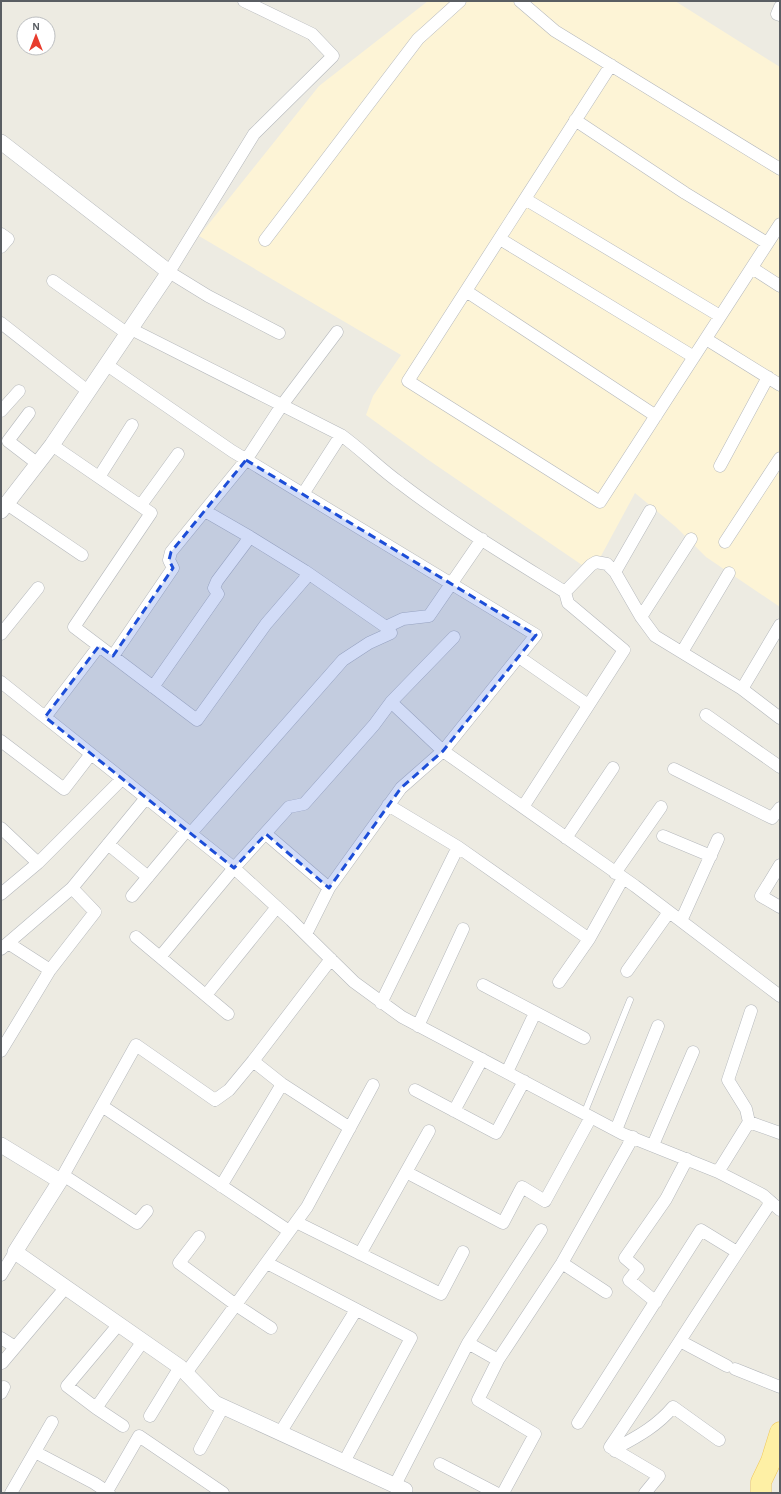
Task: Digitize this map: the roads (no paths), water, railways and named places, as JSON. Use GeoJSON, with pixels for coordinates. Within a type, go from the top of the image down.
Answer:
{"type":"FeatureCollection","features":[{"type":"Feature","properties":{"kind":"main road"},"geometry":{"type":"LineString","coordinates":[[757,1489],[775,1462],[780,1432]]}},
{"type":"Feature","properties":{"kind":"street"},"geometry":{"type":"LineString","coordinates":[[82,554],[4,508],[52,445],[130,331],[169,272],[254,134],[333,56],[312,34],[244,1]]}},
{"type":"Feature","properties":{"kind":"street"},"geometry":{"type":"LineString","coordinates":[[265,240],[418,39],[460,1]]}},
{"type":"Feature","properties":{"kind":"street"},"geometry":{"type":"LineString","coordinates":[[520,1],[555,31],[780,169]]}},
{"type":"Feature","properties":{"kind":"street"},"geometry":{"type":"LineString","coordinates":[[780,7],[777,14],[780,15]]}},
{"type":"Feature","properties":{"kind":"street"},"geometry":{"type":"LineString","coordinates":[[611,65],[408,380],[600,502],[780,224]]}},
{"type":"Feature","properties":{"kind":"street"},"geometry":{"type":"LineString","coordinates":[[575,120],[685,193],[767,244]]}},
{"type":"Feature","properties":{"kind":"street"},"geometry":{"type":"LineString","coordinates":[[1,142],[169,272],[208,296],[279,333]]}},
{"type":"Feature","properties":{"kind":"street"},"geometry":{"type":"LineString","coordinates":[[525,199],[720,316]]}},
{"type":"Feature","properties":{"kind":"street"},"geometry":{"type":"LineString","coordinates":[[1,234],[8,239],[1,247]]}},
{"type":"Feature","properties":{"kind":"street"},"geometry":{"type":"LineString","coordinates":[[500,238],[694,357]]}},
{"type":"Feature","properties":{"kind":"street"},"geometry":{"type":"LineString","coordinates":[[752,268],[780,286]]}},
{"type":"Feature","properties":{"kind":"street"},"geometry":{"type":"LineString","coordinates":[[53,281],[130,331],[341,435],[354,444],[399,483],[482,539],[565,592],[568,603],[624,650],[523,807]]}},
{"type":"Feature","properties":{"kind":"street"},"geometry":{"type":"LineString","coordinates":[[466,291],[656,416]]}},
{"type":"Feature","properties":{"kind":"street"},"geometry":{"type":"LineString","coordinates":[[1,323],[89,392]]}},
{"type":"Feature","properties":{"kind":"street"},"geometry":{"type":"LineString","coordinates":[[113,656],[173,568],[169,560],[171,552],[246,460],[282,405],[337,332]]}},
{"type":"Feature","properties":{"kind":"street"},"geometry":{"type":"LineString","coordinates":[[706,339],[780,385]]}},
{"type":"Feature","properties":{"kind":"street"},"geometry":{"type":"LineString","coordinates":[[107,365],[246,460],[536,635],[443,751],[401,788],[329,888],[306,934]]}},
{"type":"Feature","properties":{"kind":"street"},"geometry":{"type":"LineString","coordinates":[[720,466],[768,377]]}},
{"type":"Feature","properties":{"kind":"street"},"geometry":{"type":"LineString","coordinates":[[1,411],[19,391]]}},
{"type":"Feature","properties":{"kind":"street"},"geometry":{"type":"LineString","coordinates":[[29,413],[8,441],[38,464]]}},
{"type":"Feature","properties":{"kind":"street"},"geometry":{"type":"LineString","coordinates":[[98,477],[132,425]]}},
{"type":"Feature","properties":{"kind":"street"},"geometry":{"type":"LineString","coordinates":[[303,494],[341,435]]}},
{"type":"Feature","properties":{"kind":"street"},"geometry":{"type":"LineString","coordinates":[[52,445],[151,513],[74,627],[197,720],[266,624],[309,574]]}},
{"type":"Feature","properties":{"kind":"street"},"geometry":{"type":"LineString","coordinates":[[141,505],[178,454]]}},
{"type":"Feature","properties":{"kind":"street"},"geometry":{"type":"LineString","coordinates":[[725,542],[780,458]]}},
{"type":"Feature","properties":{"kind":"street"},"geometry":{"type":"LineString","coordinates":[[132,896],[343,660],[369,642],[391,633],[386,627],[309,574],[205,511]]}},
{"type":"Feature","properties":{"kind":"street"},"geometry":{"type":"LineString","coordinates":[[615,572],[650,511]]}},
{"type":"Feature","properties":{"kind":"street"},"geometry":{"type":"LineString","coordinates":[[153,687],[218,594],[214,588],[217,581],[250,537]]}},
{"type":"Feature","properties":{"kind":"street"},"geometry":{"type":"LineString","coordinates":[[386,627],[403,619],[429,616],[482,539]]}},
{"type":"Feature","properties":{"kind":"street"},"geometry":{"type":"LineString","coordinates":[[641,617],[691,539]]}},
{"type":"Feature","properties":{"kind":"street"},"geometry":{"type":"LineString","coordinates":[[565,592],[596,562],[607,564],[615,572],[641,617],[655,636],[742,689],[780,718]]}},
{"type":"Feature","properties":{"kind":"street"},"geometry":{"type":"LineString","coordinates":[[682,652],[729,573]]}},
{"type":"Feature","properties":{"kind":"street"},"geometry":{"type":"LineString","coordinates":[[1,634],[38,588]]}},
{"type":"Feature","properties":{"kind":"street"},"geometry":{"type":"LineString","coordinates":[[742,689],[780,625]]}},
{"type":"Feature","properties":{"kind":"street"},"geometry":{"type":"LineString","coordinates":[[160,957],[234,868],[289,807],[304,804],[374,725],[391,702],[454,637]]}},
{"type":"Feature","properties":{"kind":"street"},"geometry":{"type":"LineString","coordinates":[[45,717],[99,646]]}},
{"type":"Feature","properties":{"kind":"street"},"geometry":{"type":"LineString","coordinates":[[519,657],[588,705]]}},
{"type":"Feature","properties":{"kind":"street"},"geometry":{"type":"LineString","coordinates":[[1,682],[234,868],[277,906],[354,982],[381,1003],[418,1026],[616,1130],[718,1172],[763,1195],[776,1206],[737,1252],[610,1447],[659,1476],[645,1493]]}},
{"type":"Feature","properties":{"kind":"street"},"geometry":{"type":"LineString","coordinates":[[391,702],[443,751],[669,912],[780,996]]}},
{"type":"Feature","properties":{"kind":"street"},"geometry":{"type":"LineString","coordinates":[[706,715],[780,767]]}},
{"type":"Feature","properties":{"kind":"street"},"geometry":{"type":"LineString","coordinates":[[1,741],[64,789],[91,754]]}},
{"type":"Feature","properties":{"kind":"street"},"geometry":{"type":"LineString","coordinates":[[566,838],[613,768]]}},
{"type":"Feature","properties":{"kind":"street"},"geometry":{"type":"LineString","coordinates":[[674,769],[772,818],[780,808]]}},
{"type":"Feature","properties":{"kind":"street"},"geometry":{"type":"LineString","coordinates":[[1,894],[38,863],[122,779]]}},
{"type":"Feature","properties":{"kind":"street"},"geometry":{"type":"LineString","coordinates":[[50,970],[4,946],[72,888],[146,798]]}},
{"type":"Feature","properties":{"kind":"street"},"geometry":{"type":"LineString","coordinates":[[388,805],[458,847],[589,939]]}},
{"type":"Feature","properties":{"kind":"street"},"geometry":{"type":"LineString","coordinates":[[559,982],[589,939],[619,876],[661,807]]}},
{"type":"Feature","properties":{"kind":"street"},"geometry":{"type":"LineString","coordinates":[[1,828],[38,863]]}},
{"type":"Feature","properties":{"kind":"street"},"geometry":{"type":"LineString","coordinates":[[266,834],[329,888]]}},
{"type":"Feature","properties":{"kind":"street"},"geometry":{"type":"LineString","coordinates":[[663,836],[711,856]]}},
{"type":"Feature","properties":{"kind":"street"},"geometry":{"type":"LineString","coordinates":[[681,921],[718,839]]}},
{"type":"Feature","properties":{"kind":"street"},"geometry":{"type":"LineString","coordinates":[[108,844],[148,877]]}},
{"type":"Feature","properties":{"kind":"street"},"geometry":{"type":"LineString","coordinates":[[381,1003],[458,847]]}},
{"type":"Feature","properties":{"kind":"street"},"geometry":{"type":"LineString","coordinates":[[780,865],[762,896],[780,907]]}},
{"type":"Feature","properties":{"kind":"street"},"geometry":{"type":"LineString","coordinates":[[1,1050],[50,970],[95,912],[72,888]]}},
{"type":"Feature","properties":{"kind":"street"},"geometry":{"type":"LineString","coordinates":[[206,995],[277,906]]}},
{"type":"Feature","properties":{"kind":"street"},"geometry":{"type":"LineString","coordinates":[[627,971],[669,912]]}},
{"type":"Feature","properties":{"kind":"street"},"geometry":{"type":"LineString","coordinates":[[418,1026],[463,929]]}},
{"type":"Feature","properties":{"kind":"street"},"geometry":{"type":"LineString","coordinates":[[136,937],[228,1014]]}},
{"type":"Feature","properties":{"kind":"street"},"geometry":{"type":"LineString","coordinates":[[1,1275],[61,1178],[136,1045],[215,1100],[229,1090],[253,1061],[331,959]]}},
{"type":"Feature","properties":{"kind":"street"},"geometry":{"type":"LineString","coordinates":[[483,985],[584,1038]]}},
{"type":"Feature","properties":{"kind":"street"},"geometry":{"type":"LineString","coordinates":[[718,1172],[748,1122],[746,1109],[728,1080],[751,1011]]}},
{"type":"Feature","properties":{"kind":"street"},"geometry":{"type":"LineString","coordinates":[[507,1072],[535,1013]]}},
{"type":"Feature","properties":{"kind":"street"},"geometry":{"type":"LineString","coordinates":[[616,1130],[658,1026]]}},
{"type":"Feature","properties":{"kind":"street"},"geometry":{"type":"LineString","coordinates":[[653,1145],[693,1052]]}},
{"type":"Feature","properties":{"kind":"street"},"geometry":{"type":"LineString","coordinates":[[454,1111],[482,1059]]}},
{"type":"Feature","properties":{"kind":"street"},"geometry":{"type":"LineString","coordinates":[[253,1061],[282,1084],[350,1128]]}},
{"type":"Feature","properties":{"kind":"street"},"geometry":{"type":"LineString","coordinates":[[415,1090],[496,1133],[524,1081]]}},
{"type":"Feature","properties":{"kind":"street"},"geometry":{"type":"LineString","coordinates":[[221,1186],[282,1084]]}},
{"type":"Feature","properties":{"kind":"street"},"geometry":{"type":"LineString","coordinates":[[150,1416],[183,1370],[236,1305],[293,1227],[307,1206],[373,1085]]}},
{"type":"Feature","properties":{"kind":"street"},"geometry":{"type":"LineString","coordinates":[[102,1106],[221,1186],[293,1227],[360,1254],[441,1294],[463,1252]]}},
{"type":"Feature","properties":{"kind":"street"},"geometry":{"type":"LineString","coordinates":[[406,1172],[504,1223],[522,1187],[545,1201],[587,1115]]}},
{"type":"Feature","properties":{"kind":"street"},"geometry":{"type":"LineString","coordinates":[[748,1122],[780,1133]]}},
{"type":"Feature","properties":{"kind":"street"},"geometry":{"type":"LineString","coordinates":[[360,1254],[429,1131]]}},
{"type":"Feature","properties":{"kind":"street"},"geometry":{"type":"LineString","coordinates":[[503,1493],[535,1434],[478,1400],[498,1360],[562,1263],[633,1138]]}},
{"type":"Feature","properties":{"kind":"street"},"geometry":{"type":"LineString","coordinates":[[1,1145],[61,1178],[137,1223],[147,1211]]}},
{"type":"Feature","properties":{"kind":"street"},"geometry":{"type":"LineString","coordinates":[[656,1302],[629,1280],[638,1269],[625,1258],[666,1199],[687,1159]]}},
{"type":"Feature","properties":{"kind":"street"},"geometry":{"type":"LineString","coordinates":[[15,1252],[183,1370],[215,1403],[399,1489],[468,1343],[541,1230]]}},
{"type":"Feature","properties":{"kind":"street"},"geometry":{"type":"LineString","coordinates":[[578,1423],[701,1230],[737,1252]]}},
{"type":"Feature","properties":{"kind":"street"},"geometry":{"type":"LineString","coordinates":[[198,1237],[179,1263],[236,1305],[271,1328]]}},
{"type":"Feature","properties":{"kind":"street"},"geometry":{"type":"LineString","coordinates":[[267,1263],[411,1338],[344,1462]]}},
{"type":"Feature","properties":{"kind":"street"},"geometry":{"type":"LineString","coordinates":[[562,1263],[606,1292]]}},
{"type":"Feature","properties":{"kind":"street"},"geometry":{"type":"LineString","coordinates":[[2,1363],[66,1287]]}},
{"type":"Feature","properties":{"kind":"street"},"geometry":{"type":"LineString","coordinates":[[280,1433],[356,1310]]}},
{"type":"Feature","properties":{"kind":"street"},"geometry":{"type":"LineString","coordinates":[[119,1324],[67,1386],[123,1426]]}},
{"type":"Feature","properties":{"kind":"street"},"geometry":{"type":"LineString","coordinates":[[1,1338],[15,1348]]}},
{"type":"Feature","properties":{"kind":"street"},"geometry":{"type":"LineString","coordinates":[[96,1408],[143,1341]]}},
{"type":"Feature","properties":{"kind":"street"},"geometry":{"type":"LineString","coordinates":[[680,1341],[731,1367],[780,1387]]}},
{"type":"Feature","properties":{"kind":"street"},"geometry":{"type":"LineString","coordinates":[[468,1343],[498,1360]]}},
{"type":"Feature","properties":{"kind":"street"},"geometry":{"type":"LineString","coordinates":[[200,1449],[223,1407]]}},
{"type":"Feature","properties":{"kind":"street"},"geometry":{"type":"LineString","coordinates":[[615,1450],[651,1428],[664,1418],[673,1407],[719,1440]]}},
{"type":"Feature","properties":{"kind":"street"},"geometry":{"type":"LineString","coordinates":[[11,1493],[52,1422]]}},
{"type":"Feature","properties":{"kind":"street"},"geometry":{"type":"LineString","coordinates":[[35,1452],[94,1483],[108,1493],[139,1436],[223,1493]]}},
{"type":"Feature","properties":{"kind":"street"},"geometry":{"type":"LineString","coordinates":[[440,1464],[496,1493]]}},
{"type":"Feature","properties":{"kind":"lane"},"geometry":{"type":"LineString","coordinates":[[587,1115],[630,1000]]}}]}
